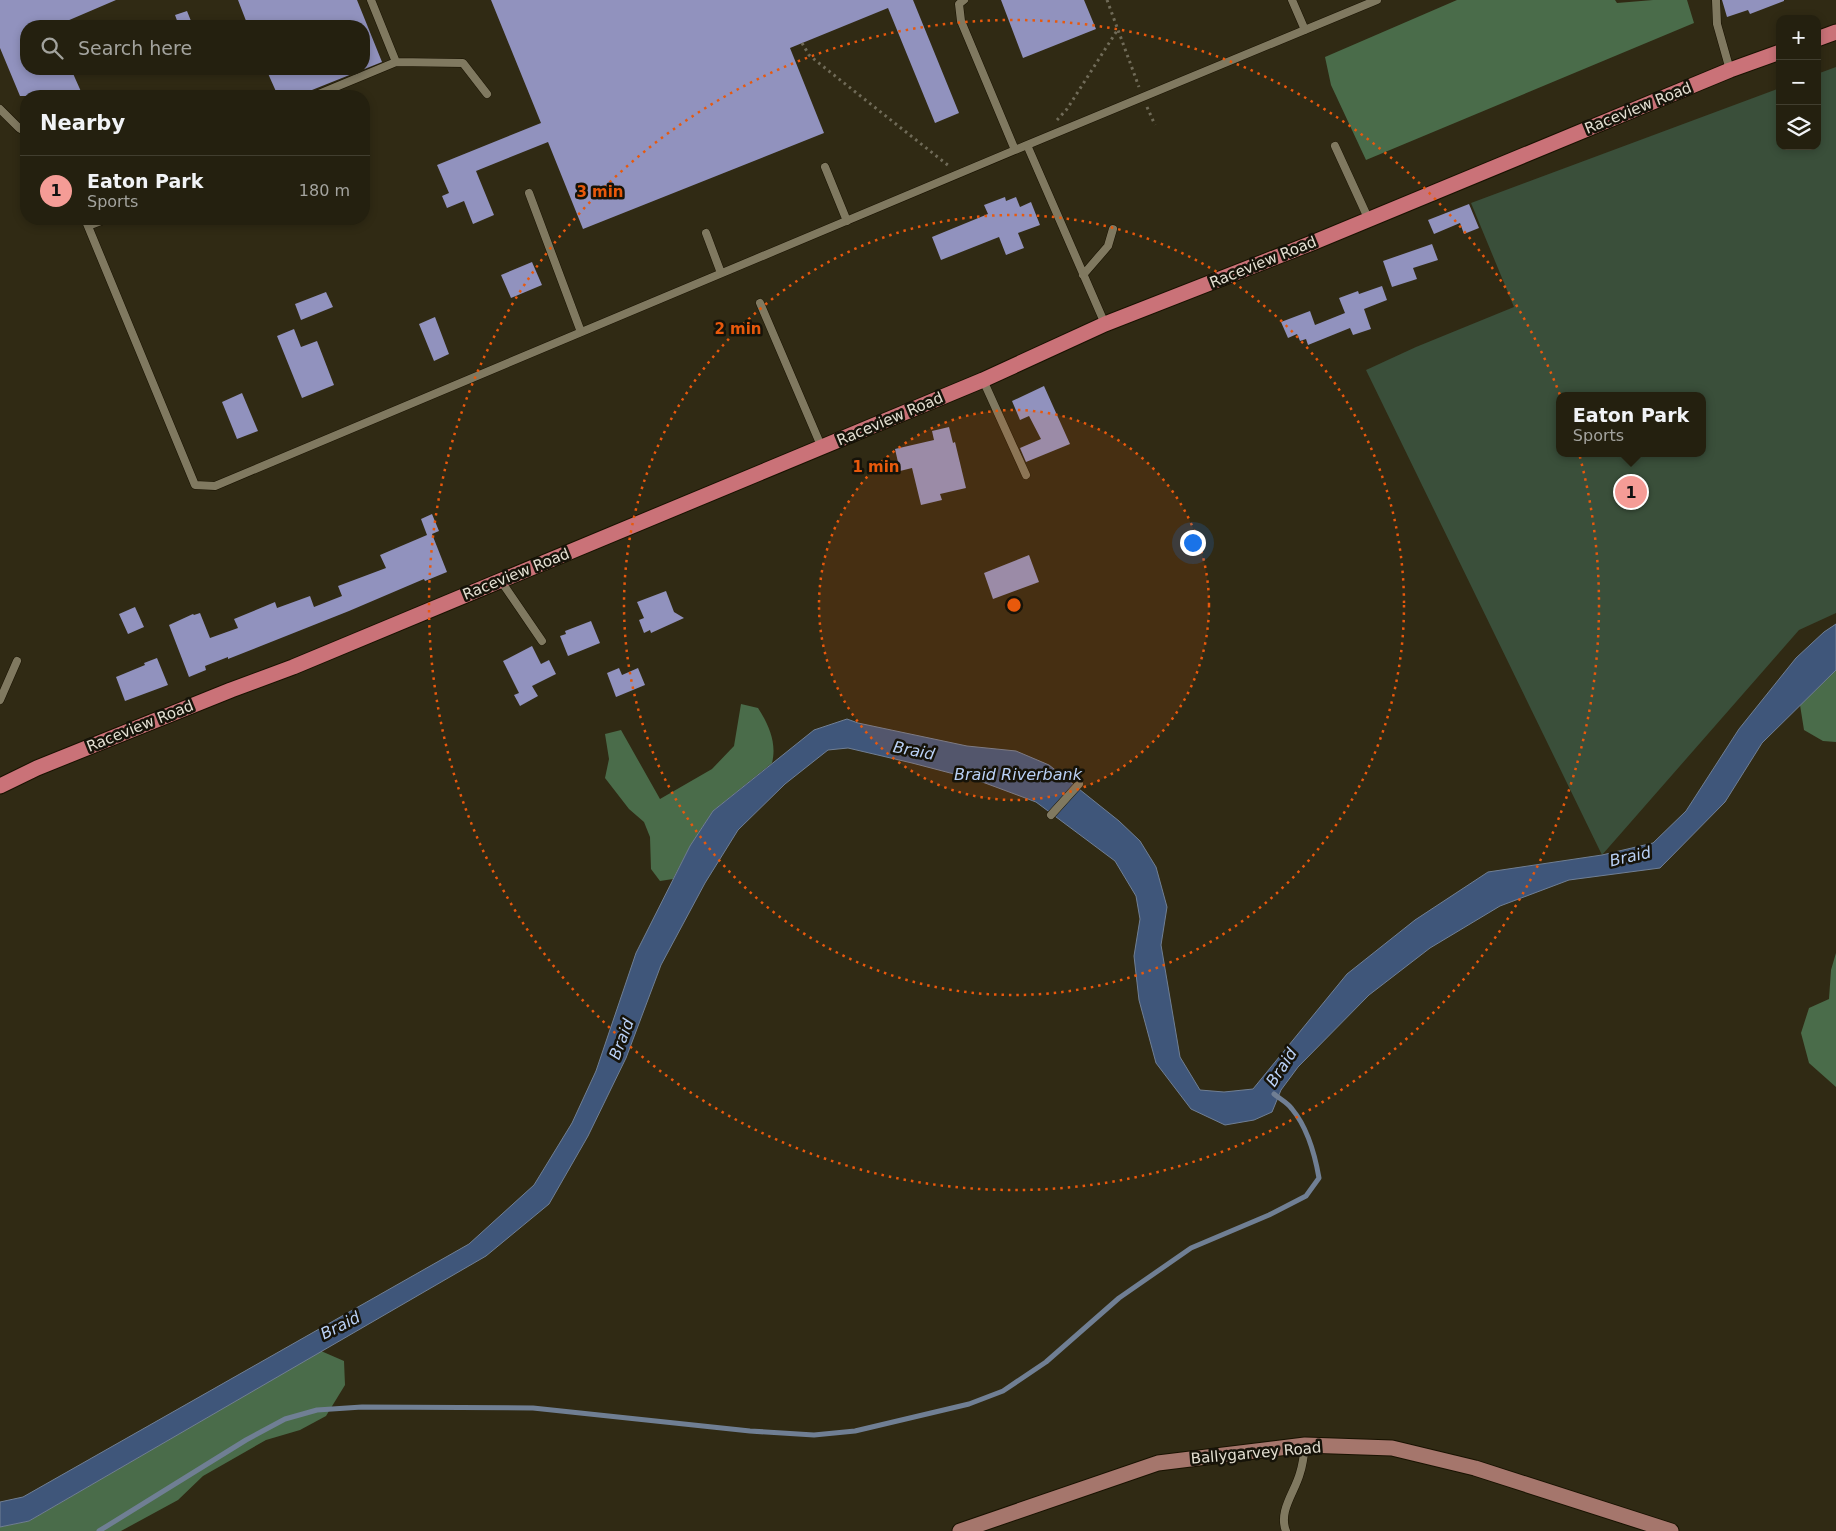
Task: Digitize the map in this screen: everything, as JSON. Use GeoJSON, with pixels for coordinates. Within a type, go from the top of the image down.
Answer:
{"type":"FeatureCollection","features":[{"type":"Feature","properties":{"kind":"main road"},"geometry":{"type":"LineString","coordinates":[[1821,38],[1836,32]]}},
{"type":"Feature","properties":{"kind":"main road","name":"Raceview Road"},"geometry":{"type":"LineString","coordinates":[[0,786],[37,768],[292,667],[822,448],[983,380],[1104,324],[1312,242],[1730,70],[1776,53]]}},
{"type":"Feature","properties":{"kind":"street","name":"Ballygarvey Road"},"geometry":{"type":"LineString","coordinates":[[960,1531],[1158,1463],[1304,1445],[1392,1448],[1475,1468],[1670,1531]]}},
{"type":"Feature","properties":{"kind":"lane"},"geometry":{"type":"LineString","coordinates":[[371,0],[396,62]]}},
{"type":"Feature","properties":{"kind":"lane"},"geometry":{"type":"LineString","coordinates":[[964,0],[959,4],[961,21],[1015,150]]}},
{"type":"Feature","properties":{"kind":"lane"},"geometry":{"type":"LineString","coordinates":[[1292,0],[1305,30]]}},
{"type":"Feature","properties":{"kind":"lane"},"geometry":{"type":"LineString","coordinates":[[87,225],[194,485],[215,486],[1377,0]]}},
{"type":"Feature","properties":{"kind":"lane"},"geometry":{"type":"LineString","coordinates":[[1716,0],[1717,24],[1730,70]]}},
{"type":"Feature","properties":{"kind":"lane"},"geometry":{"type":"LineString","coordinates":[[370,73],[396,62],[463,62],[487,94]]}},
{"type":"Feature","properties":{"kind":"lane"},"geometry":{"type":"LineString","coordinates":[[328,90],[365,75]]}},
{"type":"Feature","properties":{"kind":"lane"},"geometry":{"type":"LineString","coordinates":[[0,108],[20,129]]}},
{"type":"Feature","properties":{"kind":"lane"},"geometry":{"type":"LineString","coordinates":[[1027,145],[1104,324]]}},
{"type":"Feature","properties":{"kind":"lane"},"geometry":{"type":"LineString","coordinates":[[1335,146],[1368,218]]}},
{"type":"Feature","properties":{"kind":"lane"},"geometry":{"type":"LineString","coordinates":[[825,167],[847,221]]}},
{"type":"Feature","properties":{"kind":"lane"},"geometry":{"type":"LineString","coordinates":[[528,193],[581,332]]}},
{"type":"Feature","properties":{"kind":"lane"},"geometry":{"type":"LineString","coordinates":[[1083,275],[1108,246],[1112,229]]}},
{"type":"Feature","properties":{"kind":"lane"},"geometry":{"type":"LineString","coordinates":[[706,232],[722,273]]}},
{"type":"Feature","properties":{"kind":"lane"},"geometry":{"type":"LineString","coordinates":[[760,303],[822,448]]}},
{"type":"Feature","properties":{"kind":"lane"},"geometry":{"type":"LineString","coordinates":[[983,380],[1026,476]]}},
{"type":"Feature","properties":{"kind":"lane"},"geometry":{"type":"LineString","coordinates":[[501,580],[542,641]]}},
{"type":"Feature","properties":{"kind":"lane"},"geometry":{"type":"LineString","coordinates":[[0,700],[17,661]]}},
{"type":"Feature","properties":{"kind":"lane"},"geometry":{"type":"LineString","coordinates":[[1051,815],[1079,784]]}},
{"type":"Feature","properties":{"kind":"lane"},"geometry":{"type":"LineString","coordinates":[[1286,1531],[1284,1522],[1286,1509],[1300,1475],[1304,1445]]}},
{"type":"Feature","properties":{"kind":"path"},"geometry":{"type":"LineString","coordinates":[[1107,0],[1155,125]]}},
{"type":"Feature","properties":{"kind":"path"},"geometry":{"type":"LineString","coordinates":[[1052,124],[1067,109],[1118,29]]}},
{"type":"Feature","properties":{"kind":"path"},"geometry":{"type":"LineString","coordinates":[[802,43],[809,55],[950,167]]}},
{"type":"Feature","properties":{"kind":"green space"},"geometry":{"type":"Polygon","coordinates":[[[1457,0],[1615,0],[1617,3],[1687,0],[1694,23],[1366,160],[1331,85],[1325,57],[1457,0]]]}},
{"type":"Feature","properties":{"kind":"green space"},"geometry":{"type":"Polygon","coordinates":[[[1836,67],[1836,613],[1799,630],[1602,855],[1366,370],[1416,347],[1514,307],[1471,203],[1776,89],[1776,150],[1821,150],[1821,73],[1836,67]]]}},
{"type":"Feature","properties":{"kind":"green space"},"geometry":{"type":"Polygon","coordinates":[[[1836,670],[1836,742],[1823,741],[1804,730],[1800,705],[1836,670]]]}},
{"type":"Feature","properties":{"kind":"green space"},"geometry":{"type":"Polygon","coordinates":[[[741,704],[758,708],[766,721],[773,741],[772,763],[713,811],[690,846],[673,879],[660,881],[651,869],[650,837],[644,822],[629,809],[605,778],[609,759],[605,734],[621,730],[660,799],[712,769],[734,746],[741,704]]]}},
{"type":"Feature","properties":{"kind":"green space"},"geometry":{"type":"Polygon","coordinates":[[[1836,953],[1836,1087],[1809,1063],[1801,1033],[1809,1008],[1829,999],[1831,970],[1836,953]]]}},
{"type":"Feature","properties":{"kind":"green space"},"geometry":{"type":"Polygon","coordinates":[[[321,1351],[344,1361],[345,1385],[326,1416],[300,1430],[266,1440],[203,1476],[178,1500],[121,1531],[0,1531],[0,1527],[29,1521],[321,1351]]]}},
{"type":"Feature","properties":{"kind":"water","name":"Braid Riverbank"},"geometry":{"type":"Polygon","coordinates":[[[1836,624],[1836,670],[1762,743],[1725,802],[1660,868],[1569,880],[1500,906],[1430,948],[1369,995],[1298,1067],[1281,1090],[1272,1112],[1254,1120],[1225,1125],[1191,1109],[1156,1063],[1139,1000],[1134,956],[1140,919],[1136,896],[1115,861],[1036,802],[977,780],[912,763],[848,748],[828,750],[785,784],[738,830],[705,883],[661,965],[626,1058],[588,1136],[549,1204],[486,1256],[29,1521],[0,1527],[0,1502],[23,1497],[469,1244],[534,1185],[572,1123],[596,1071],[636,953],[690,846],[713,811],[814,730],[847,719],[967,746],[1016,751],[1049,765],[1119,821],[1140,841],[1156,867],[1167,907],[1161,945],[1180,1057],[1200,1090],[1224,1092],[1253,1089],[1347,974],[1415,920],[1488,872],[1602,855],[1653,843],[1686,811],[1739,729],[1796,658],[1824,632],[1836,624]]]}},
{"type":"Feature","properties":{"kind":"building"},"geometry":{"type":"Polygon","coordinates":[[[0,0],[116,0],[69,20],[20,20],[20,75],[74,75],[80,90],[20,90],[20,96],[0,48],[0,0]]]}},
{"type":"Feature","properties":{"kind":"building"},"geometry":{"type":"Polygon","coordinates":[[[238,0],[357,0],[365,20],[246,20],[238,0]]]}},
{"type":"Feature","properties":{"kind":"building"},"geometry":{"type":"Polygon","coordinates":[[[491,0],[913,0],[959,113],[935,123],[888,8],[790,48],[824,133],[583,229],[548,142],[476,171],[494,215],[473,224],[464,201],[447,208],[442,196],[449,193],[437,165],[541,123],[491,0]]]}},
{"type":"Feature","properties":{"kind":"building"},"geometry":{"type":"Polygon","coordinates":[[[1001,0],[1084,0],[1096,29],[1023,58],[1001,0]]]}},
{"type":"Feature","properties":{"kind":"building"},"geometry":{"type":"Polygon","coordinates":[[[1722,0],[1784,1],[1750,14],[1748,10],[1727,17],[1722,0]]]}},
{"type":"Feature","properties":{"kind":"building"},"geometry":{"type":"Polygon","coordinates":[[[187,11],[191,20],[177,20],[175,15],[187,11]]]}},
{"type":"Feature","properties":{"kind":"building"},"geometry":{"type":"Polygon","coordinates":[[[370,32],[382,62],[370,67],[370,32]]]}},
{"type":"Feature","properties":{"kind":"building"},"geometry":{"type":"Polygon","coordinates":[[[269,75],[350,75],[312,90],[275,90],[269,75]]]}},
{"type":"Feature","properties":{"kind":"building"},"geometry":{"type":"Polygon","coordinates":[[[1005,197],[1006,201],[1016,197],[1020,207],[1031,202],[1040,225],[1018,233],[1024,248],[1006,255],[999,237],[941,260],[932,237],[988,214],[984,205],[1005,197]]]}},
{"type":"Feature","properties":{"kind":"building"},"geometry":{"type":"Polygon","coordinates":[[[1469,204],[1479,228],[1464,234],[1460,223],[1434,234],[1428,220],[1469,204]]]}},
{"type":"Feature","properties":{"kind":"building"},"geometry":{"type":"Polygon","coordinates":[[[1432,244],[1438,260],[1413,268],[1417,279],[1392,287],[1383,261],[1432,244]]]}},
{"type":"Feature","properties":{"kind":"building"},"geometry":{"type":"Polygon","coordinates":[[[532,262],[542,285],[511,298],[501,275],[532,262]]]}},
{"type":"Feature","properties":{"kind":"building"},"geometry":{"type":"Polygon","coordinates":[[[1382,286],[1387,300],[1364,309],[1371,329],[1353,335],[1350,328],[1308,345],[1306,339],[1300,341],[1297,334],[1288,338],[1281,322],[1310,311],[1315,325],[1345,313],[1339,298],[1358,291],[1359,294],[1382,286]]]}},
{"type":"Feature","properties":{"kind":"building"},"geometry":{"type":"Polygon","coordinates":[[[326,292],[333,307],[301,320],[295,304],[326,292]]]}},
{"type":"Feature","properties":{"kind":"building"},"geometry":{"type":"Polygon","coordinates":[[[435,317],[449,354],[434,361],[419,324],[435,317]]]}},
{"type":"Feature","properties":{"kind":"building"},"geometry":{"type":"Polygon","coordinates":[[[294,329],[301,347],[317,341],[334,385],[302,398],[277,336],[294,329]]]}},
{"type":"Feature","properties":{"kind":"building"},"geometry":{"type":"Polygon","coordinates":[[[1044,386],[1070,444],[1026,462],[1020,448],[1041,439],[1029,416],[1020,420],[1012,401],[1044,386]]]}},
{"type":"Feature","properties":{"kind":"building"},"geometry":{"type":"Polygon","coordinates":[[[242,393],[258,431],[237,439],[222,402],[242,393]]]}},
{"type":"Feature","properties":{"kind":"building"},"geometry":{"type":"Polygon","coordinates":[[[949,427],[953,443],[955,442],[966,488],[940,494],[942,500],[921,505],[912,468],[900,471],[895,449],[934,440],[932,431],[949,427]]]}},
{"type":"Feature","properties":{"kind":"building"},"geometry":{"type":"Polygon","coordinates":[[[432,514],[439,531],[432,534],[447,572],[425,581],[424,579],[228,659],[228,657],[205,666],[206,670],[189,677],[169,625],[193,614],[200,613],[210,638],[238,628],[234,619],[275,602],[277,608],[310,596],[314,607],[342,596],[338,586],[386,568],[380,555],[427,535],[421,519],[432,514]]]}},
{"type":"Feature","properties":{"kind":"building"},"geometry":{"type":"Polygon","coordinates":[[[1029,555],[1039,582],[993,599],[984,573],[1029,555]]]}},
{"type":"Feature","properties":{"kind":"building"},"geometry":{"type":"Polygon","coordinates":[[[666,591],[674,612],[684,618],[651,633],[650,630],[644,633],[639,620],[644,618],[637,602],[666,591]]]}},
{"type":"Feature","properties":{"kind":"building"},"geometry":{"type":"Polygon","coordinates":[[[135,607],[144,627],[128,634],[119,614],[135,607]]]}},
{"type":"Feature","properties":{"kind":"building"},"geometry":{"type":"Polygon","coordinates":[[[591,621],[600,643],[568,656],[560,636],[566,634],[565,631],[591,621]]]}},
{"type":"Feature","properties":{"kind":"building"},"geometry":{"type":"Polygon","coordinates":[[[532,646],[541,664],[549,660],[556,674],[532,686],[538,696],[520,706],[514,695],[519,693],[503,661],[532,646]]]}},
{"type":"Feature","properties":{"kind":"building"},"geometry":{"type":"Polygon","coordinates":[[[157,658],[168,685],[125,701],[116,677],[157,658]]]}},
{"type":"Feature","properties":{"kind":"building"},"geometry":{"type":"Polygon","coordinates":[[[619,668],[622,675],[638,668],[645,685],[616,697],[607,673],[619,668]]]}},
{"type":"Feature","properties":{"kind":"waterway","name":"Braid"},"geometry":{"type":"LineString","coordinates":[[99,1531],[246,1440],[285,1419],[317,1410],[362,1407],[533,1408],[750,1431],[814,1435],[855,1431],[969,1404],[1003,1391],[1046,1362],[1119,1298],[1191,1248],[1269,1215],[1306,1196],[1319,1178],[1313,1151],[1297,1116],[1288,1105],[1274,1094]]}},
{"type":"Feature","properties":{"kind":"place","name":"Eaton Park"},"geometry":{"type":"Point","coordinates":[1631,492]}}]}
